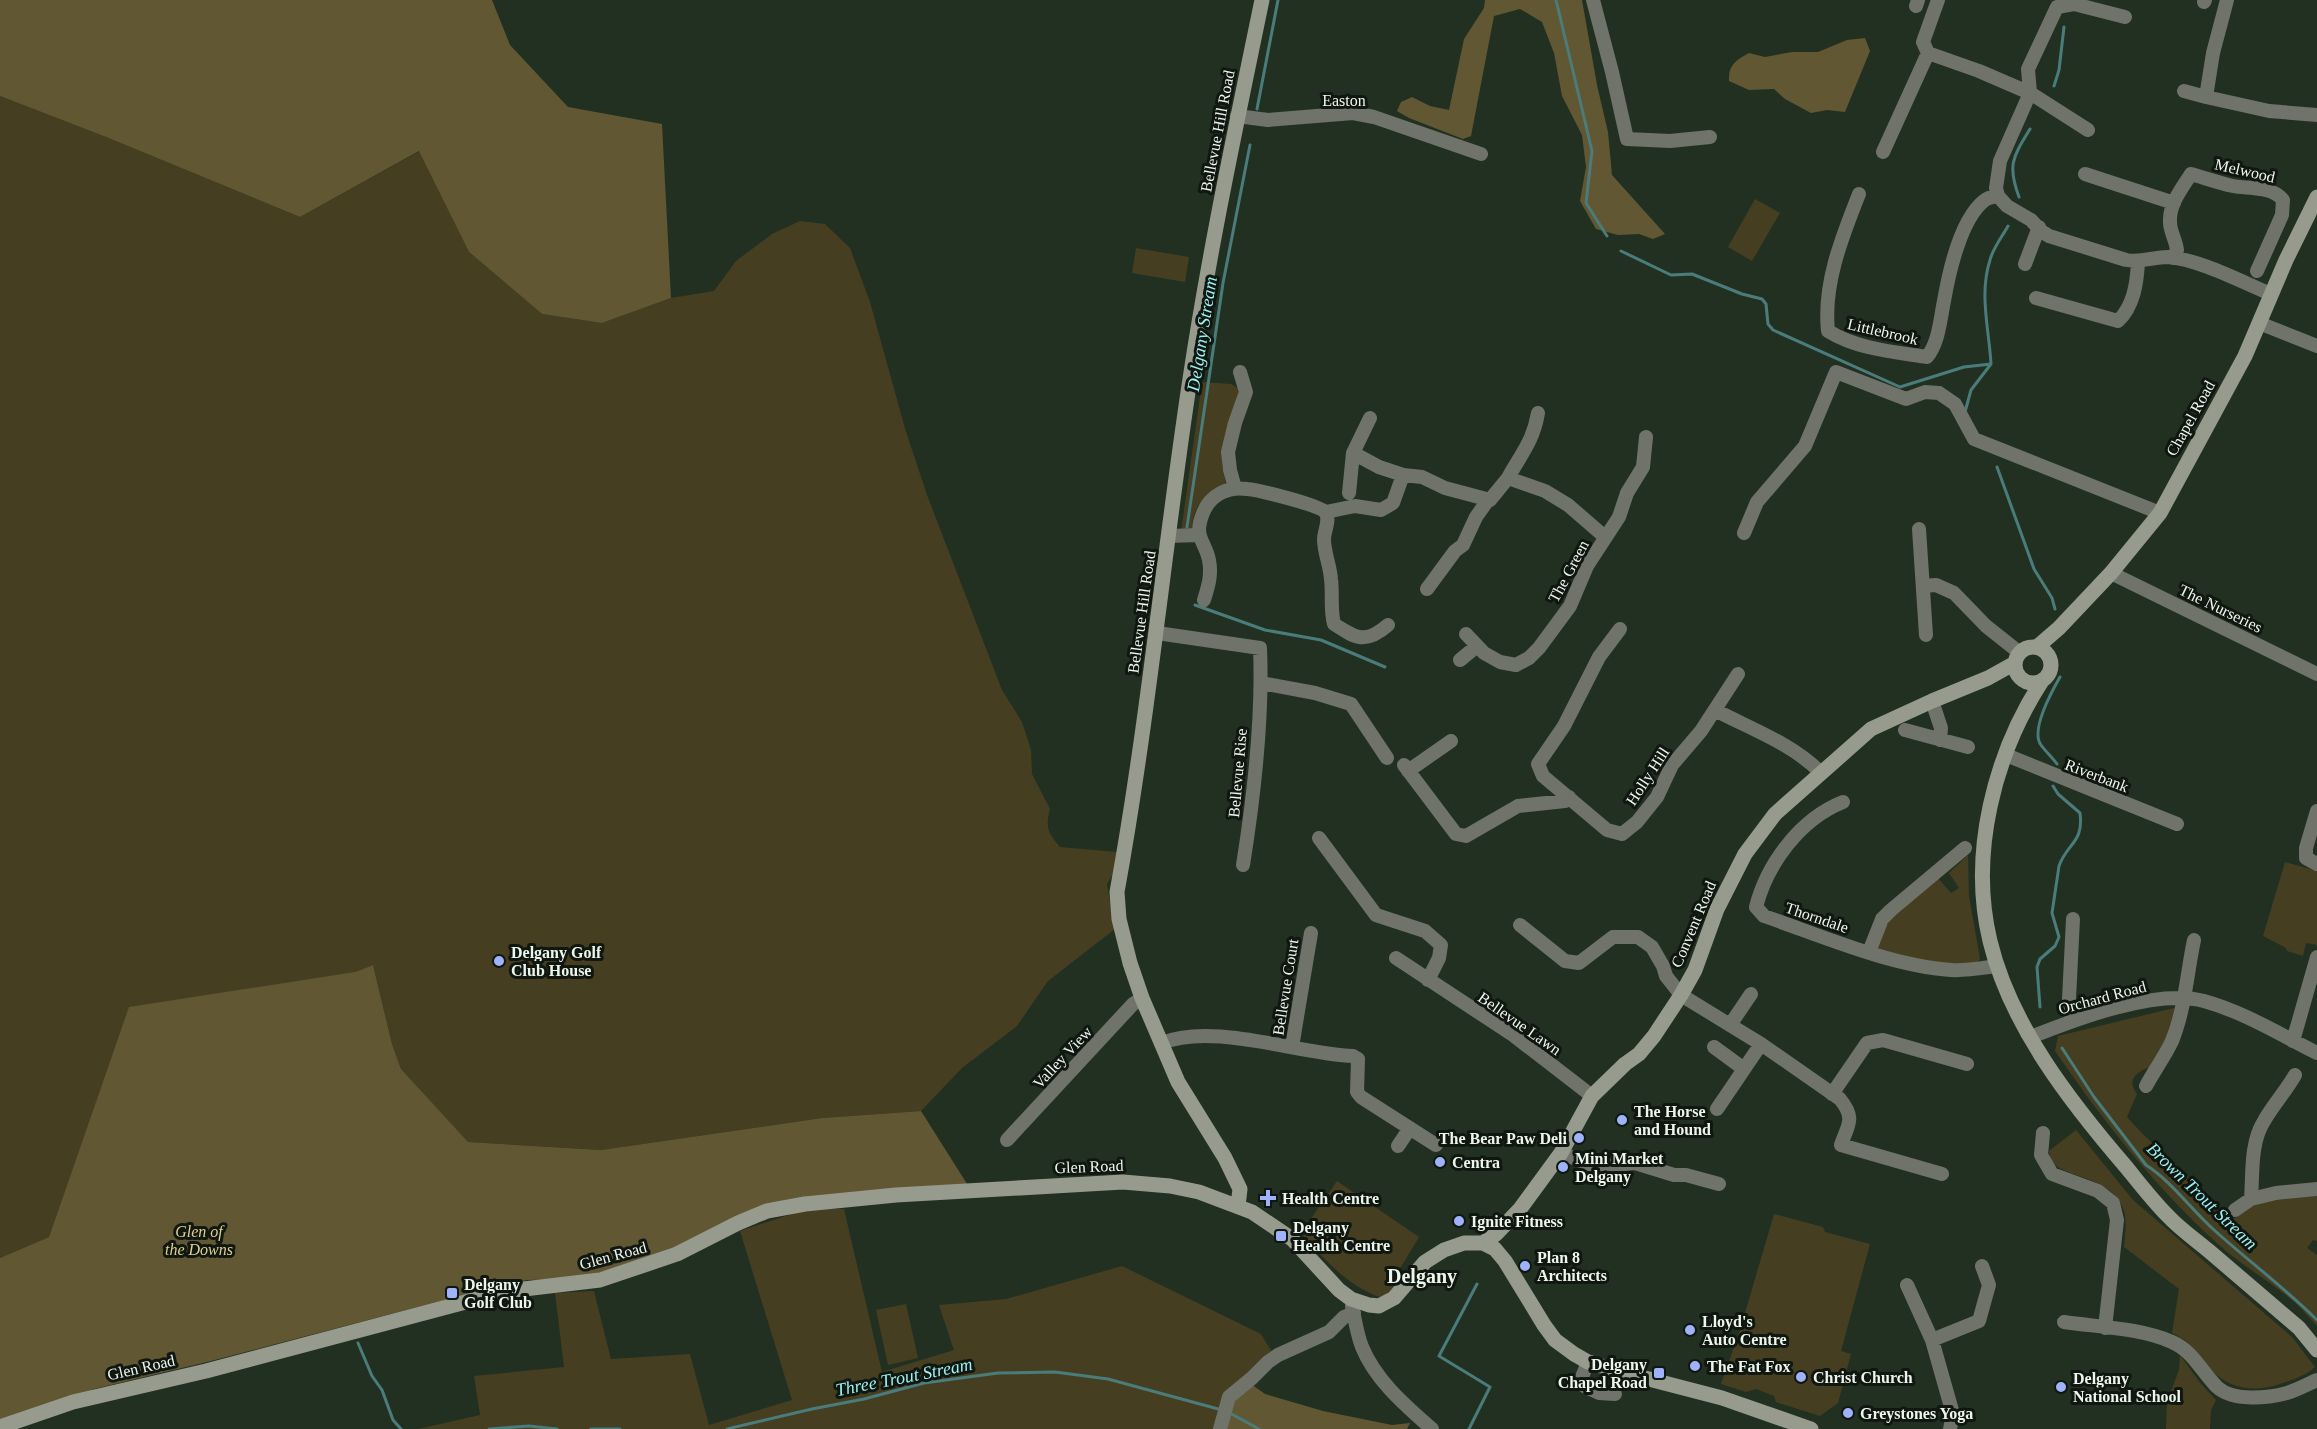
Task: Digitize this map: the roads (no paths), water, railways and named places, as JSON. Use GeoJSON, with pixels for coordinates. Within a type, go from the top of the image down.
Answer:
{"type":"FeatureCollection","features":[{"type":"Feature","properties":{"kind":"street","name":"Bellevue Hill Road"},"geometry":{"type":"LineString","coordinates":[[1238,1206],[1240,1189],[1225,1158],[1178,1082],[1142,998],[1119,919],[1117,892],[1157,633],[1190,380],[1237,116],[1262,0]]}},
{"type":"Feature","properties":{"kind":"street"},"geometry":{"type":"LineString","coordinates":[[1593,0],[1627,139],[1670,141],[1710,137]]}},
{"type":"Feature","properties":{"kind":"street"},"geometry":{"type":"LineString","coordinates":[[1938,0],[1923,42],[1928,53],[1979,71],[2030,93],[2088,130]]}},
{"type":"Feature","properties":{"kind":"street"},"geometry":{"type":"LineString","coordinates":[[2206,97],[2213,53],[2227,0]]}},
{"type":"Feature","properties":{"kind":"street"},"geometry":{"type":"LineString","coordinates":[[2125,17],[2074,4],[2057,7],[2028,69],[2030,93],[2000,162],[1996,188],[1998,196],[2007,206],[2031,220],[2049,236],[2126,260],[2138,262],[2173,258],[2214,270],[2271,294]]}},
{"type":"Feature","properties":{"kind":"street"},"geometry":{"type":"LineString","coordinates":[[1883,152],[1928,53]]}},
{"type":"Feature","properties":{"kind":"street"},"geometry":{"type":"LineString","coordinates":[[2184,92],[2269,111],[2317,115]]}},
{"type":"Feature","properties":{"kind":"street","name":"Easton"},"geometry":{"type":"LineString","coordinates":[[1237,116],[1268,120],[1353,113],[1374,117],[1481,154]]}},
{"type":"Feature","properties":{"kind":"street"},"geometry":{"type":"LineString","coordinates":[[2085,174],[2174,203]]}},
{"type":"Feature","properties":{"kind":"street","name":"Melwood"},"geometry":{"type":"LineString","coordinates":[[2173,258],[2177,250],[2170,221],[2174,203],[2191,174],[2233,186],[2267,191],[2280,196],[2283,200],[2282,215],[2257,271]]}},
{"type":"Feature","properties":{"kind":"street","name":"Littlebrook"},"geometry":{"type":"LineString","coordinates":[[1859,194],[1841,240],[1829,288],[1828,332],[1841,339],[1864,346],[1927,357],[1934,349],[1960,240],[1973,213],[1987,198],[1998,196]]}},
{"type":"Feature","properties":{"kind":"street","name":"Chapel Road"},"geometry":{"type":"LineString","coordinates":[[2043,652],[2060,628],[2111,573],[2160,513],[2245,356],[2271,294],[2316,202]]}},
{"type":"Feature","properties":{"kind":"street"},"geometry":{"type":"LineString","coordinates":[[2025,264],[2039,227]]}},
{"type":"Feature","properties":{"kind":"street"},"geometry":{"type":"LineString","coordinates":[[2036,298],[2118,321],[2125,315],[2132,300],[2138,277],[2138,262]]}},
{"type":"Feature","properties":{"kind":"street"},"geometry":{"type":"LineString","coordinates":[[2259,323],[2317,346]]}},
{"type":"Feature","properties":{"kind":"street"},"geometry":{"type":"LineString","coordinates":[[1235,488],[1228,452],[1246,392],[1240,372]]}},
{"type":"Feature","properties":{"kind":"street"},"geometry":{"type":"LineString","coordinates":[[1744,533],[1757,502],[1805,446],[1836,372],[1906,399],[1925,392],[1940,393],[1955,404],[1974,439],[2160,513]]}},
{"type":"Feature","properties":{"kind":"street"},"geometry":{"type":"LineString","coordinates":[[1427,589],[1462,545],[1476,517],[1508,478],[1525,452],[1536,426],[1538,413]]}},
{"type":"Feature","properties":{"kind":"street"},"geometry":{"type":"LineString","coordinates":[[1348,493],[1353,453],[1370,418]]}},
{"type":"Feature","properties":{"kind":"street","name":"The Green"},"geometry":{"type":"LineString","coordinates":[[1466,634],[1484,654],[1500,662],[1516,665],[1529,658],[1570,606],[1587,566],[1619,517],[1627,493],[1643,467],[1646,437]]}},
{"type":"Feature","properties":{"kind":"street"},"geometry":{"type":"LineString","coordinates":[[1353,453],[1379,467],[1404,475],[1422,477],[1444,488],[1488,500]]}},
{"type":"Feature","properties":{"kind":"street"},"geometry":{"type":"LineString","coordinates":[[1204,600],[1211,575],[1209,558],[1199,535],[1202,514],[1208,503],[1218,494],[1235,488],[1270,493],[1326,512],[1355,506],[1381,510],[1393,503],[1404,475]]}},
{"type":"Feature","properties":{"kind":"street","name":"The Green"},"geometry":{"type":"LineString","coordinates":[[1508,478],[1545,491],[1605,537]]}},
{"type":"Feature","properties":{"kind":"street"},"geometry":{"type":"LineString","coordinates":[[1326,512],[1328,518],[1324,545],[1331,576],[1331,612],[1334,624],[1351,635],[1364,638],[1376,635],[1388,625]]}},
{"type":"Feature","properties":{"kind":"street"},"geometry":{"type":"LineString","coordinates":[[1919,529],[1926,635]]}},
{"type":"Feature","properties":{"kind":"street"},"geometry":{"type":"LineString","coordinates":[[1170,536],[1199,535]]}},
{"type":"Feature","properties":{"kind":"street","name":"The Nurseries"},"geometry":{"type":"LineString","coordinates":[[2111,573],[2317,673]]}},
{"type":"Feature","properties":{"kind":"street"},"geometry":{"type":"LineString","coordinates":[[1923,585],[1936,585],[1954,593],[1986,626],[2032,684],[2042,681]]}},
{"type":"Feature","properties":{"kind":"street","name":"Holly Hill"},"geometry":{"type":"LineString","coordinates":[[1620,629],[1599,657],[1564,726],[1538,764],[1543,776],[1608,830],[1622,834],[1637,822],[1658,797],[1672,765],[1701,731],[1738,674]]}},
{"type":"Feature","properties":{"kind":"street","name":"Bellevue Rise"},"geometry":{"type":"LineString","coordinates":[[1157,633],[1260,648],[1261,683],[1249,827],[1243,865]]}},
{"type":"Feature","properties":{"kind":"street"},"geometry":{"type":"LineString","coordinates":[[1460,660],[1477,646]]}},
{"type":"Feature","properties":{"kind":"street"},"geometry":{"type":"LineString","coordinates":[[2023,710],[2019,669],[2028,648],[2043,652],[2051,662],[2050,673],[2023,710],[2006,755],[1992,795],[1983,856],[1983,895],[1989,939],[2004,984],[2031,1037],[2058,1081],[2090,1125],[2168,1216],[2299,1328],[2317,1350]]}},
{"type":"Feature","properties":{"kind":"street","name":"Convent Road"},"geometry":{"type":"LineString","coordinates":[[1483,1243],[1496,1234],[1521,1209],[1561,1153],[1592,1096],[1625,1064],[1639,1054],[1654,1036],[1681,996],[1695,970],[1717,909],[1745,854],[1775,814],[1871,729],[1988,678],[2019,669]]}},
{"type":"Feature","properties":{"kind":"street"},"geometry":{"type":"LineString","coordinates":[[1261,683],[1315,693],[1351,704],[1387,758]]}},
{"type":"Feature","properties":{"kind":"street"},"geometry":{"type":"LineString","coordinates":[[1932,701],[1941,728],[1940,740]]}},
{"type":"Feature","properties":{"kind":"street"},"geometry":{"type":"LineString","coordinates":[[1715,710],[1794,751],[1821,773]]}},
{"type":"Feature","properties":{"kind":"street"},"geometry":{"type":"LineString","coordinates":[[1905,730],[1968,747]]}},
{"type":"Feature","properties":{"kind":"street"},"geometry":{"type":"LineString","coordinates":[[1451,741],[1406,768],[1456,834],[1466,836],[1518,806],[1565,801],[1569,797]]}},
{"type":"Feature","properties":{"kind":"street","name":"Riverbank"},"geometry":{"type":"LineString","coordinates":[[2006,755],[2177,824]]}},
{"type":"Feature","properties":{"kind":"street","name":"Thorndale"},"geometry":{"type":"LineString","coordinates":[[1843,802],[1828,808],[1799,831],[1780,854],[1761,887],[1756,907],[1764,916],[1869,952],[1924,967],[1953,970],[1997,966]]}},
{"type":"Feature","properties":{"kind":"street"},"geometry":{"type":"LineString","coordinates":[[2317,811],[2306,848],[2306,858],[2317,864]]}},
{"type":"Feature","properties":{"kind":"street"},"geometry":{"type":"LineString","coordinates":[[1319,838],[1376,915],[1425,932],[1441,945],[1439,958],[1428,980]]}},
{"type":"Feature","properties":{"kind":"street"},"geometry":{"type":"LineString","coordinates":[[1869,952],[1882,919],[1965,848]]}},
{"type":"Feature","properties":{"kind":"street"},"geometry":{"type":"LineString","coordinates":[[2072,1021],[2069,999],[2073,919]]}},
{"type":"Feature","properties":{"kind":"street"},"geometry":{"type":"LineString","coordinates":[[1520,925],[1565,961],[1579,963],[1613,938],[1638,937],[1652,947],[1666,976],[1681,996],[1761,1044],[1840,1099],[1848,1109],[1851,1123],[1841,1145],[1942,1174]]}},
{"type":"Feature","properties":{"kind":"street","name":"Bellevue Court"},"geometry":{"type":"LineString","coordinates":[[1292,1047],[1311,933]]}},
{"type":"Feature","properties":{"kind":"street"},"geometry":{"type":"LineString","coordinates":[[2146,1086],[2171,1042],[2184,998],[2194,940]]}},
{"type":"Feature","properties":{"kind":"street"},"geometry":{"type":"LineString","coordinates":[[2293,1041],[2317,957]]}},
{"type":"Feature","properties":{"kind":"street","name":"Bellevue Lawn"},"geometry":{"type":"LineString","coordinates":[[1396,958],[1513,1035],[1592,1096]]}},
{"type":"Feature","properties":{"kind":"street"},"geometry":{"type":"LineString","coordinates":[[1730,1025],[1751,994]]}},
{"type":"Feature","properties":{"kind":"street","name":"Valley View"},"geometry":{"type":"LineString","coordinates":[[1007,1140],[1133,1004],[1142,998]]}},
{"type":"Feature","properties":{"kind":"street","name":"Orchard Road"},"geometry":{"type":"LineString","coordinates":[[2031,1037],[2072,1021],[2158,999],[2184,998],[2203,1000],[2230,1010],[2317,1053]]}},
{"type":"Feature","properties":{"kind":"street","name":"Bellevue Court"},"geometry":{"type":"LineString","coordinates":[[1162,1043],[1202,1035],[1353,1056],[1358,1059],[1357,1092],[1361,1097],[1410,1128]]}},
{"type":"Feature","properties":{"kind":"street"},"geometry":{"type":"LineString","coordinates":[[1832,1094],[1867,1043],[1883,1040],[1967,1064]]}},
{"type":"Feature","properties":{"kind":"street"},"geometry":{"type":"LineString","coordinates":[[1717,1109],[1761,1044]]}},
{"type":"Feature","properties":{"kind":"street"},"geometry":{"type":"LineString","coordinates":[[1714,1047],[1744,1069]]}},
{"type":"Feature","properties":{"kind":"street"},"geometry":{"type":"LineString","coordinates":[[2251,1198],[2254,1147],[2263,1122],[2285,1093],[2295,1075]]}},
{"type":"Feature","properties":{"kind":"street"},"geometry":{"type":"LineString","coordinates":[[1398,1146],[1410,1128],[1436,1145]]}},
{"type":"Feature","properties":{"kind":"street"},"geometry":{"type":"LineString","coordinates":[[2043,1133],[2041,1155],[2052,1174],[2098,1191],[2113,1203],[2117,1220],[2105,1328]]}},
{"type":"Feature","properties":{"kind":"street"},"geometry":{"type":"LineString","coordinates":[[1561,1153],[1589,1164],[1604,1166],[1635,1163],[1674,1175],[1686,1175],[1719,1184]]}},
{"type":"Feature","properties":{"kind":"street","name":"Glen Road"},"geometry":{"type":"LineString","coordinates":[[0,1427],[73,1402],[206,1371],[507,1291],[600,1280],[680,1253],[738,1223],[767,1211],[805,1204],[1009,1187],[1123,1182],[1170,1186],[1199,1192],[1252,1212],[1292,1239],[1352,1306]]}},
{"type":"Feature","properties":{"kind":"street"},"geometry":{"type":"LineString","coordinates":[[2235,1210],[2251,1198],[2317,1189]]}},
{"type":"Feature","properties":{"kind":"street"},"geometry":{"type":"LineString","coordinates":[[1352,1306],[1385,1304],[1394,1298],[1425,1262],[1464,1243],[1483,1243],[1495,1249],[1505,1261],[1544,1325],[1556,1340],[1588,1362],[1722,1398],[1811,1429]]}},
{"type":"Feature","properties":{"kind":"street"},"geometry":{"type":"LineString","coordinates":[[1932,1340],[1979,1321],[1989,1285],[1982,1266]]}},
{"type":"Feature","properties":{"kind":"street"},"geometry":{"type":"LineString","coordinates":[[1907,1285],[1932,1340],[1953,1413],[1950,1429]]}},
{"type":"Feature","properties":{"kind":"street"},"geometry":{"type":"LineString","coordinates":[[1220,1426],[1229,1397],[1278,1355],[1303,1346],[1329,1332],[1352,1306]]}},
{"type":"Feature","properties":{"kind":"street"},"geometry":{"type":"LineString","coordinates":[[1352,1306],[1363,1349],[1377,1372],[1398,1399],[1432,1429]]}},
{"type":"Feature","properties":{"kind":"street"},"geometry":{"type":"LineString","coordinates":[[2064,1322],[2148,1334],[2173,1342],[2190,1353],[2217,1387],[2227,1394],[2241,1398],[2288,1393],[2317,1380]]}},
{"type":"Feature","properties":{"kind":"street"},"geometry":{"type":"LineString","coordinates":[[1588,1362],[1582,1377],[1584,1386],[1599,1393],[1615,1394]]}},
{"type":"Feature","properties":{"kind":"waterway","name":"Delgany Stream"},"geometry":{"type":"LineString","coordinates":[[1257,109],[1278,0]]}},
{"type":"Feature","properties":{"kind":"waterway","name":"Brown Trout Stream"},"geometry":{"type":"LineString","coordinates":[[1556,0],[1592,151],[1586,203],[1607,236]]}},
{"type":"Feature","properties":{"kind":"waterway"},"geometry":{"type":"LineString","coordinates":[[2054,86],[2059,70],[2064,27]]}},
{"type":"Feature","properties":{"kind":"waterway"},"geometry":{"type":"LineString","coordinates":[[2019,197],[2013,177],[2014,162],[2019,147],[2030,129]]}},
{"type":"Feature","properties":{"kind":"waterway","name":"Delgany Stream"},"geometry":{"type":"LineString","coordinates":[[1187,527],[1223,283],[1250,145]]}},
{"type":"Feature","properties":{"kind":"waterway"},"geometry":{"type":"LineString","coordinates":[[1965,412],[1971,390],[1991,364],[1985,286],[1993,251],[2008,226]]}},
{"type":"Feature","properties":{"kind":"waterway","name":"Brown Trout Stream"},"geometry":{"type":"LineString","coordinates":[[1621,251],[1671,275],[1692,274],[1742,294],[1762,299],[1766,304],[1768,324],[1773,330],[1900,387],[1964,367],[1991,364]]}},
{"type":"Feature","properties":{"kind":"waterway"},"geometry":{"type":"LineString","coordinates":[[1997,467],[2034,569],[2052,598],[2055,609]]}},
{"type":"Feature","properties":{"kind":"waterway","name":"Delgany Stream"},"geometry":{"type":"LineString","coordinates":[[1195,605],[1265,630],[1321,640],[1385,667]]}},
{"type":"Feature","properties":{"kind":"waterway","name":"Brown Trout Stream"},"geometry":{"type":"LineString","coordinates":[[2057,764],[2041,745],[2038,730],[2043,711],[2060,677]]}},
{"type":"Feature","properties":{"kind":"waterway","name":"Brown Trout Stream"},"geometry":{"type":"LineString","coordinates":[[2040,1007],[2037,967],[2040,959],[2055,946],[2059,937],[2052,913],[2059,866],[2077,837],[2081,823],[2080,813],[2058,794],[2053,786]]}},
{"type":"Feature","properties":{"kind":"waterway","name":"Brown Trout Stream"},"geometry":{"type":"LineString","coordinates":[[2062,1048],[2094,1097],[2146,1165],[2172,1187],[2213,1229],[2317,1320]]}},
{"type":"Feature","properties":{"kind":"waterway","name":"Delgany Stream"},"geometry":{"type":"LineString","coordinates":[[1469,1429],[1490,1387],[1439,1356],[1477,1284]]}},
{"type":"Feature","properties":{"kind":"waterway"},"geometry":{"type":"LineString","coordinates":[[358,1343],[372,1376],[382,1390],[393,1420],[401,1429]]}},
{"type":"Feature","properties":{"kind":"waterway","name":"Three Trout Stream"},"geometry":{"type":"LineString","coordinates":[[727,1429],[864,1399],[924,1383],[998,1373],[1055,1372],[1108,1379],[1222,1410]]}},
{"type":"Feature","properties":{"kind":"waterway","name":"Three Trout Stream"},"geometry":{"type":"LineString","coordinates":[[1228,1412],[1259,1429]]}},
{"type":"Feature","properties":{"kind":"waterway","name":"Three Trout Stream"},"geometry":{"type":"LineString","coordinates":[[489,1429],[529,1426],[557,1429]]}},
{"type":"Feature","properties":{"kind":"waterway","name":"Three Trout Stream"},"geometry":{"type":"LineString","coordinates":[[591,1429],[620,1429]]}},
{"type":"Feature","properties":{"kind":"place","name":"Delgany Golf Club House"},"geometry":{"type":"Point","coordinates":[499,961]}},
{"type":"Feature","properties":{"kind":"place","name":"The Horse and Hound"},"geometry":{"type":"Point","coordinates":[1622,1120]}},
{"type":"Feature","properties":{"kind":"place","name":"The Bear Paw Deli"},"geometry":{"type":"Point","coordinates":[1579,1138]}},
{"type":"Feature","properties":{"kind":"place","name":"Centra"},"geometry":{"type":"Point","coordinates":[1440,1162]}},
{"type":"Feature","properties":{"kind":"place","name":"Mini Market Delgany"},"geometry":{"type":"Point","coordinates":[1563,1167]}},
{"type":"Feature","properties":{"kind":"place","name":"Health Centre"},"geometry":{"type":"Point","coordinates":[1268,1198]}},
{"type":"Feature","properties":{"kind":"place","name":"Ignite Fitness"},"geometry":{"type":"Point","coordinates":[1459,1221]}},
{"type":"Feature","properties":{"kind":"place","name":"Delgany Health Centre"},"geometry":{"type":"Point","coordinates":[1281,1236]}},
{"type":"Feature","properties":{"kind":"place","name":"Plan 8 Architects"},"geometry":{"type":"Point","coordinates":[1525,1266]}},
{"type":"Feature","properties":{"kind":"place","name":"Delgany Golf Club"},"geometry":{"type":"Point","coordinates":[452,1293]}},
{"type":"Feature","properties":{"kind":"place","name":"Lloyd's Auto Centre"},"geometry":{"type":"Point","coordinates":[1690,1330]}},
{"type":"Feature","properties":{"kind":"place","name":"The Fat Fox"},"geometry":{"type":"Point","coordinates":[1695,1366]}},
{"type":"Feature","properties":{"kind":"place","name":"Delgany Chapel Road"},"geometry":{"type":"Point","coordinates":[1659,1373]}},
{"type":"Feature","properties":{"kind":"place","name":"Christ Church"},"geometry":{"type":"Point","coordinates":[1801,1377]}},
{"type":"Feature","properties":{"kind":"place","name":"Delgany National School"},"geometry":{"type":"Point","coordinates":[2061,1387]}},
{"type":"Feature","properties":{"kind":"place","name":"Greystones Yoga"},"geometry":{"type":"Point","coordinates":[1848,1413]}},
{"type":"Feature","properties":{"kind":"district","name":"Delgany"},"geometry":{"type":"Point","coordinates":[1422,1276]}},
{"type":"Feature","properties":{"kind":"park label","name":"Glen of the Downs"},"geometry":{"type":"Point","coordinates":[199,1240]}}]}
